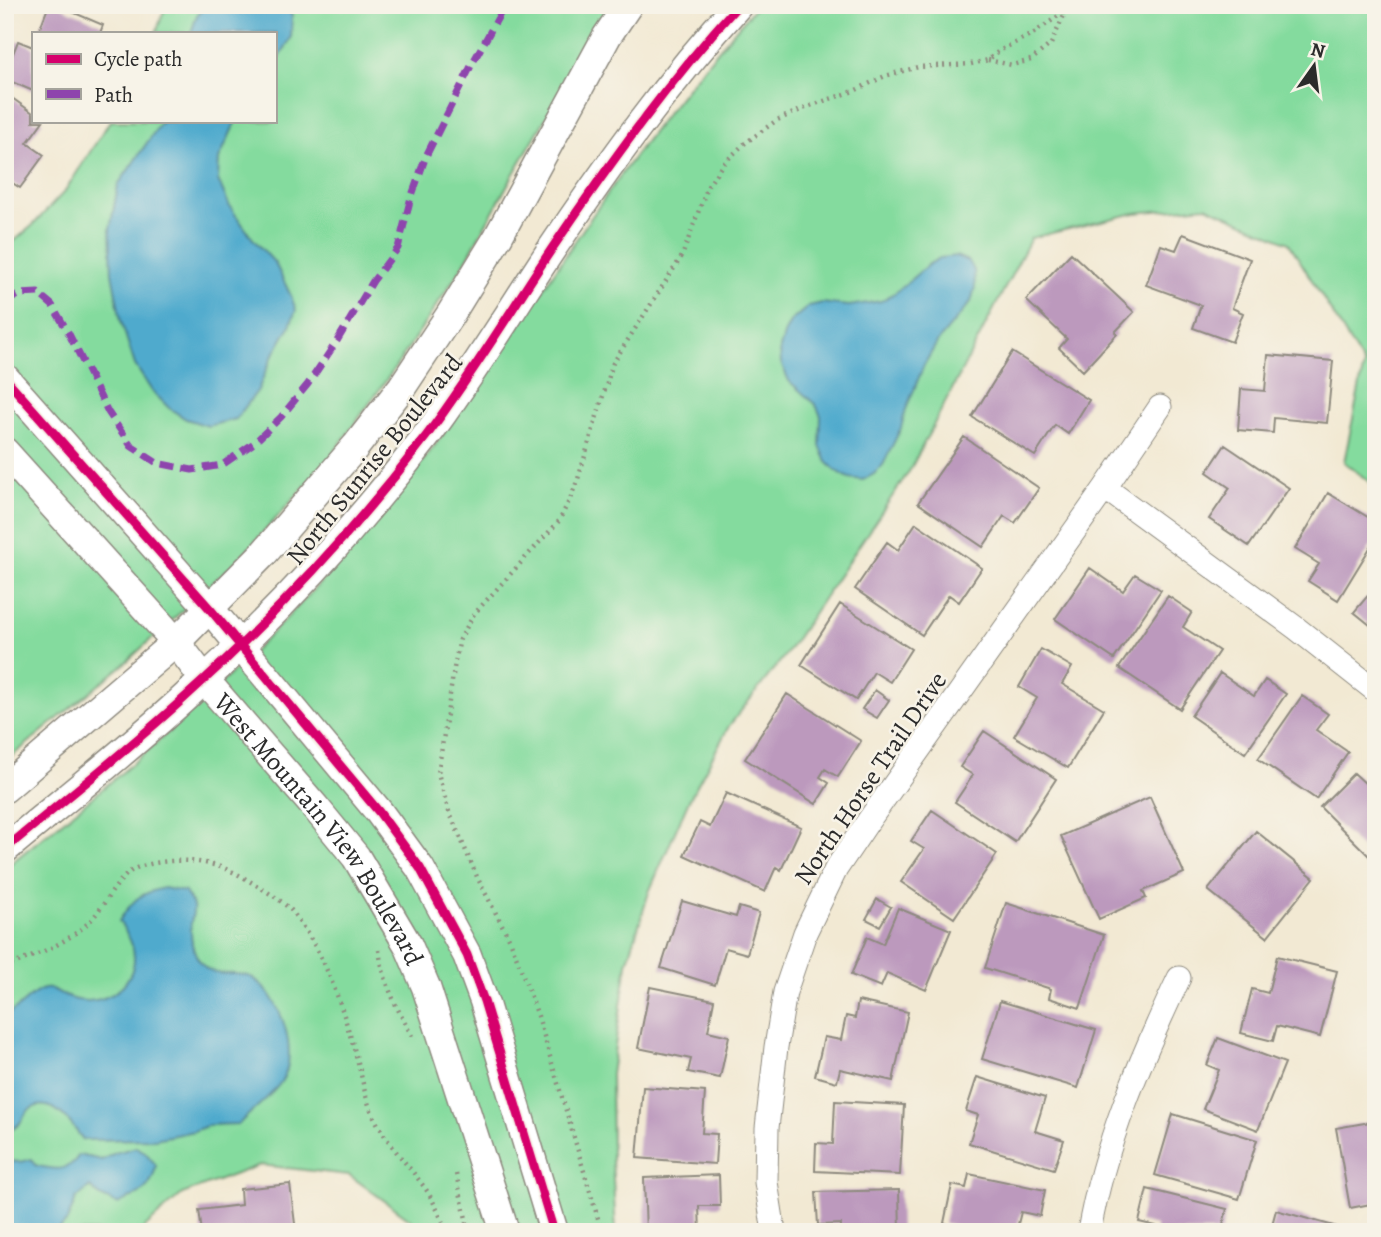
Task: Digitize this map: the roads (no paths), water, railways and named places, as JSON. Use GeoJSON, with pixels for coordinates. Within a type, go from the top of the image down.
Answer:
{"type":"FeatureCollection","features":[{"type":"Feature","properties":{"kind":"street","name":"North Sunrise Boulevard"},"geometry":{"type":"LineString","coordinates":[[5,788],[176,642],[210,609],[273,543],[356,446],[402,387],[450,315],[498,237],[607,36],[628,5]]}},
{"type":"Feature","properties":{"kind":"street","name":"North Sunrise Boulevard"},"geometry":{"type":"LineString","coordinates":[[5,849],[183,700],[308,577],[427,435],[612,162],[699,48],[738,5]]}},
{"type":"Feature","properties":{"kind":"street","name":"West Mountain View Boulevard"},"geometry":{"type":"LineString","coordinates":[[5,378],[210,609],[379,812],[420,868],[467,955],[484,1001],[554,1232]]}},
{"type":"Feature","properties":{"kind":"street","name":"North Horse Trail Drive"},"geometry":{"type":"LineString","coordinates":[[774,1232],[766,1182],[767,1128],[774,1060],[785,992],[805,933],[836,869],[869,820],[1160,407]]}},
{"type":"Feature","properties":{"kind":"street","name":"West Mountain View Boulevard"},"geometry":{"type":"LineString","coordinates":[[5,452],[176,642],[204,679],[356,857],[408,945],[430,999],[505,1232]]}},
{"type":"Feature","properties":{"kind":"street"},"geometry":{"type":"LineString","coordinates":[[1105,488],[1296,628],[1376,691]]}},
{"type":"Feature","properties":{"kind":"street"},"geometry":{"type":"LineString","coordinates":[[1089,1232],[1121,1115],[1151,1037],[1179,978]]}},
{"type":"Feature","properties":{"kind":"water"},"geometry":{"type":"Polygon","coordinates":[[[207,5],[281,5],[292,15],[291,38],[276,63],[276,32],[191,32],[197,15],[207,5]]]}},
{"type":"Feature","properties":{"kind":"water"},"geometry":{"type":"Polygon","coordinates":[[[161,122],[236,122],[219,159],[218,180],[230,207],[253,239],[275,263],[296,310],[258,390],[236,419],[208,426],[186,419],[169,408],[152,391],[135,365],[121,321],[112,273],[110,229],[118,185],[161,122]]]}},
{"type":"Feature","properties":{"kind":"water"},"geometry":{"type":"Polygon","coordinates":[[[956,256],[968,261],[974,270],[975,287],[971,302],[938,341],[924,365],[901,428],[883,465],[863,480],[849,478],[827,462],[820,446],[821,416],[816,405],[789,381],[781,363],[780,348],[785,332],[791,321],[809,306],[822,303],[849,306],[881,301],[929,264],[940,258],[956,256]]]}},
{"type":"Feature","properties":{"kind":"water"},"geometry":{"type":"Polygon","coordinates":[[[164,888],[185,892],[192,903],[191,939],[201,963],[219,973],[251,977],[271,996],[279,1010],[288,1041],[287,1070],[281,1082],[239,1124],[209,1125],[155,1139],[83,1140],[60,1113],[53,1108],[37,1106],[29,1110],[19,1124],[5,1134],[5,1015],[45,989],[88,1001],[104,998],[119,989],[133,968],[134,953],[119,921],[137,898],[164,888]]]}},
{"type":"Feature","properties":{"kind":"water"},"geometry":{"type":"Polygon","coordinates":[[[136,1147],[145,1152],[156,1165],[148,1186],[138,1194],[117,1204],[100,1196],[90,1187],[76,1199],[67,1221],[57,1232],[5,1232],[5,1160],[19,1162],[32,1159],[35,1165],[60,1169],[70,1165],[79,1155],[102,1160],[136,1147]]]}}]}
